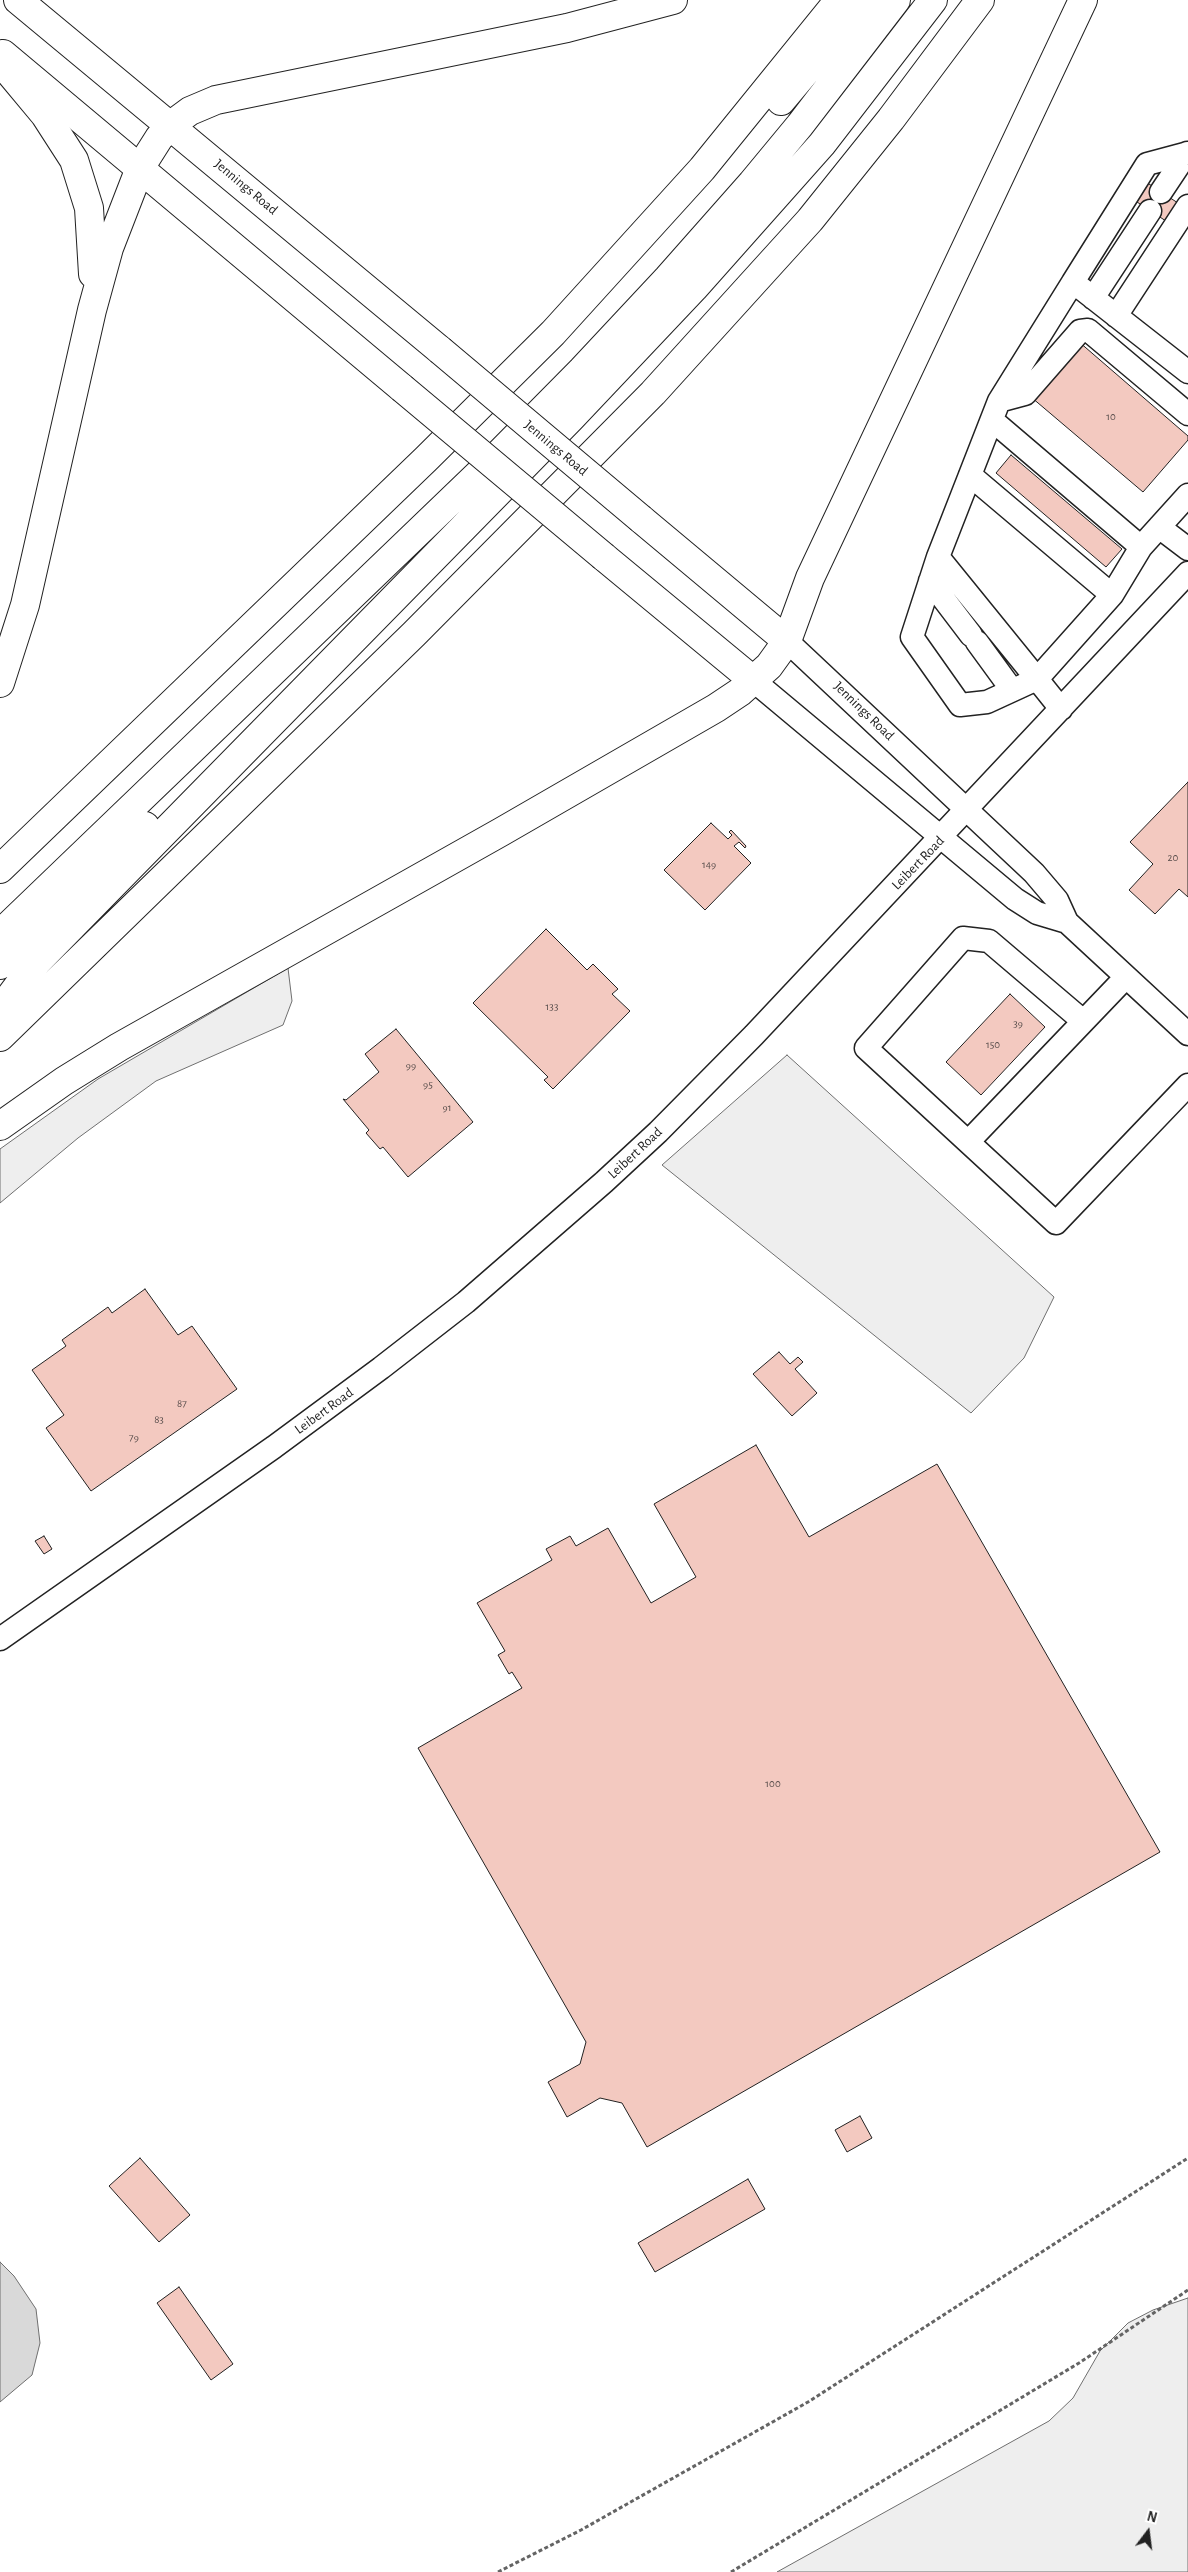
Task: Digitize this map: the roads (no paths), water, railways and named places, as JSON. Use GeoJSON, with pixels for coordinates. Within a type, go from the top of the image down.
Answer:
{"type":"FeatureCollection","features":[{"type":"Feature","properties":{"kind":"main road","name":"Jennings Road"},"geometry":{"type":"LineString","coordinates":[[18,0],[171,125],[786,640]]}},
{"type":"Feature","properties":{"kind":"main road"},"geometry":{"type":"LineString","coordinates":[[0,683],[19,627],[34,570],[92,310],[117,225],[140,168],[159,138],[171,125],[190,111],[216,100],[567,28],[673,0]]}},
{"type":"Feature","properties":{"kind":"main road"},"geometry":{"type":"LineString","coordinates":[[0,868],[495,392],[607,276],[702,169],[839,0]]}},
{"type":"Feature","properties":{"kind":"main road"},"geometry":{"type":"LineString","coordinates":[[702,169],[772,111],[822,55],[866,0]]}},
{"type":"Feature","properties":{"kind":"main road"},"geometry":{"type":"LineString","coordinates":[[0,934],[491,462],[582,370],[668,278],[752,183],[800,125],[896,0]]}},
{"type":"Feature","properties":{"kind":"main road"},"geometry":{"type":"LineString","coordinates":[[0,1010],[33,966],[629,358],[765,210],[858,101],[934,0]]}},
{"type":"Feature","properties":{"kind":"main road"},"geometry":{"type":"LineString","coordinates":[[0,1037],[414,634],[647,400],[810,220],[891,119],[980,0]]}},
{"type":"Feature","properties":{"kind":"main road"},"geometry":{"type":"LineString","coordinates":[[0,1126],[64,1081],[119,1047],[274,958],[501,832],[716,708],[754,681],[779,654],[786,640],[810,578],[1083,0]]}},
{"type":"Feature","properties":{"kind":"main road","name":"Jennings Road"},"geometry":{"type":"LineString","coordinates":[[0,52],[754,681]]}},
{"type":"Feature","properties":{"kind":"main road"},"geometry":{"type":"LineString","coordinates":[[0,61],[57,131],[74,160],[80,176],[89,208],[93,240],[92,310]]}},
{"type":"Feature","properties":{"kind":"main road"},"geometry":{"type":"LineString","coordinates":[[0,965],[363,617],[419,573]]}},
{"type":"Feature","properties":{"kind":"street"},"geometry":{"type":"LineString","coordinates":[[1093,298],[1187,153]]}},
{"type":"Feature","properties":{"kind":"street"},"geometry":{"type":"LineString","coordinates":[[1187,153],[1147,164],[995,411],[938,557],[912,637],[960,705],[987,702],[1037,679],[1112,594],[1141,547],[1188,495]]}},
{"type":"Feature","properties":{"kind":"street"},"geometry":{"type":"LineString","coordinates":[[1116,316],[1188,206]]}},
{"type":"Feature","properties":{"kind":"street"},"geometry":{"type":"LineString","coordinates":[[1073,282],[1188,372]]}},
{"type":"Feature","properties":{"kind":"street"},"geometry":{"type":"LineString","coordinates":[[995,411],[1025,394],[1080,331],[1088,330],[1188,414]]}},
{"type":"Feature","properties":{"kind":"street"},"geometry":{"type":"LineString","coordinates":[[1146,378],[1165,354]]}},
{"type":"Feature","properties":{"kind":"street"},"geometry":{"type":"LineString","coordinates":[[995,411],[1141,547]]}},
{"type":"Feature","properties":{"kind":"street"},"geometry":{"type":"LineString","coordinates":[[970,475],[1112,594]]}},
{"type":"Feature","properties":{"kind":"street"},"geometry":{"type":"LineString","coordinates":[[1158,527],[1188,549]]}},
{"type":"Feature","properties":{"kind":"street"},"geometry":{"type":"LineString","coordinates":[[938,557],[1061,709]]}},
{"type":"Feature","properties":{"kind":"street","name":"Leibert Road"},"geometry":{"type":"LineString","coordinates":[[0,1639],[330,1407],[445,1319],[604,1182],[703,1088],[968,810],[1188,573]]}},
{"type":"Feature","properties":{"kind":"street"},"geometry":{"type":"LineString","coordinates":[[930,581],[1012,690]]}},
{"type":"Feature","properties":{"kind":"street","name":"Jennings Road"},"geometry":{"type":"LineString","coordinates":[[786,640],[1044,883],[1057,900],[1066,922],[1188,1034]]}},
{"type":"Feature","properties":{"kind":"street","name":"Jennings Road"},"geometry":{"type":"LineString","coordinates":[[754,681],[1026,907],[1048,917],[1066,922]]}},
{"type":"Feature","properties":{"kind":"street"},"geometry":{"type":"LineString","coordinates":[[1083,1021],[989,941],[963,938],[866,1048],[1056,1223],[1188,1085]]}},
{"type":"Feature","properties":{"kind":"street"},"geometry":{"type":"LineString","coordinates":[[968,1141],[1126,977]]}}]}
